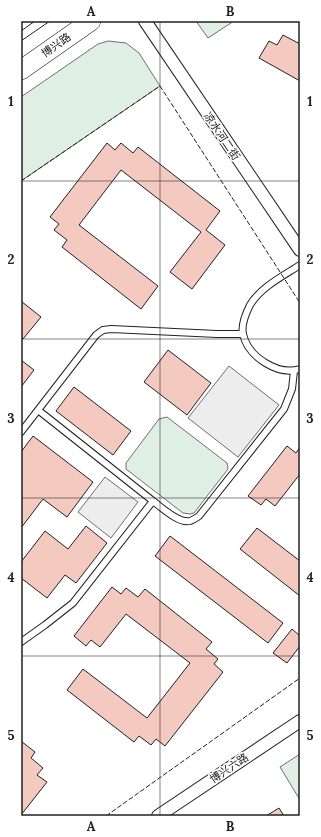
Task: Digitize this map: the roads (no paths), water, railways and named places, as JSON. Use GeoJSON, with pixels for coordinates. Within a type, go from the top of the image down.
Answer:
{"type":"FeatureCollection","features":[{"type":"Feature","properties":{"kind":"main road","name":"博兴路"},"geometry":{"type":"LineString","coordinates":[[21,70],[91,21]]}},
{"type":"Feature","properties":{"kind":"street","name":"凉水河二街"},"geometry":{"type":"LineString","coordinates":[[145,21],[300,250]]}},
{"type":"Feature","properties":{"kind":"street","name":"博兴六路"},"geometry":{"type":"LineString","coordinates":[[158,816],[300,721]]}},
{"type":"Feature","properties":{"kind":"lane"},"geometry":{"type":"LineString","coordinates":[[38,410],[171,515],[181,520],[189,521],[199,516],[284,409],[292,389],[297,370],[275,367],[261,360],[250,349],[243,334],[244,319],[250,305],[260,292],[300,265]]}},
{"type":"Feature","properties":{"kind":"lane"},"geometry":{"type":"LineString","coordinates":[[21,432],[96,335],[103,330],[111,329],[243,334]]}},
{"type":"Feature","properties":{"kind":"lane"},"geometry":{"type":"LineString","coordinates":[[21,642],[73,603],[153,501]]}},
{"type":"Feature","properties":{"kind":"tram line"},"geometry":{"type":"LineString","coordinates":[[21,31],[35,21]]}},
{"type":"Feature","properties":{"kind":"tram line"},"geometry":{"type":"LineString","coordinates":[[21,41],[50,21]]}}]}
